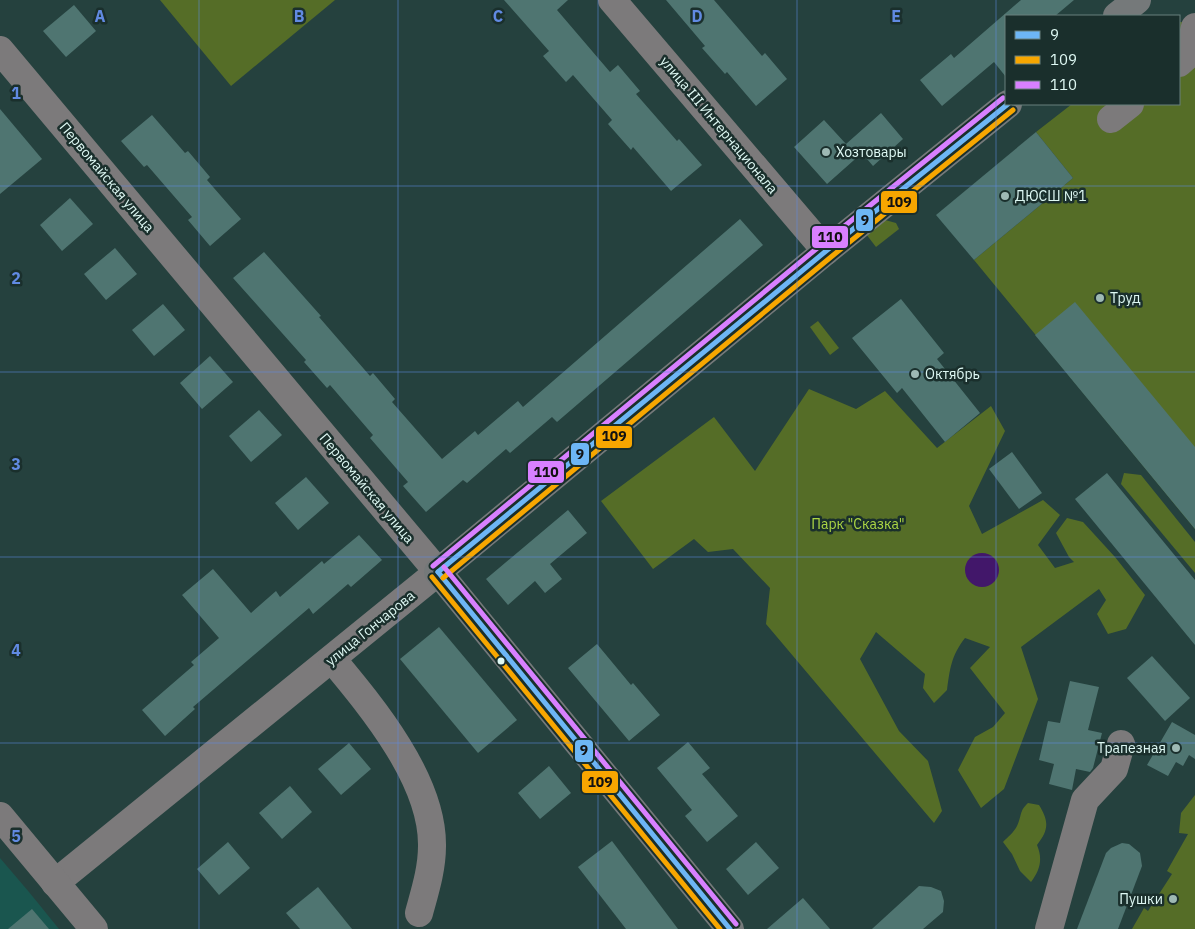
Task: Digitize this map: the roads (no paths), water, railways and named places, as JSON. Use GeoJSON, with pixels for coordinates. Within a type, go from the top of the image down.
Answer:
{"type":"FeatureCollection","features":[{"type":"Feature","properties":{"kind":"main road"},"geometry":{"type":"LineString","coordinates":[[1118,15],[1137,0]]}},
{"type":"Feature","properties":{"kind":"main road","name":"улица Гончарова"},"geometry":{"type":"LineString","coordinates":[[438,572],[826,251],[1007,105]]}},
{"type":"Feature","properties":{"kind":"main road","name":"Первомайская улица"},"geometry":{"type":"LineString","coordinates":[[438,572],[730,929]]}},
{"type":"Feature","properties":{"kind":"street","name":"улица III Интернационала"},"geometry":{"type":"LineString","coordinates":[[612,0],[826,251]]}},
{"type":"Feature","properties":{"kind":"street"},"geometry":{"type":"LineString","coordinates":[[1180,62],[1188,55],[1195,27]]}},
{"type":"Feature","properties":{"kind":"street","name":"Первомайская улица"},"geometry":{"type":"LineString","coordinates":[[3,60],[438,572]]}},
{"type":"Feature","properties":{"kind":"street","name":"улица Гончарова"},"geometry":{"type":"LineString","coordinates":[[55,883],[438,572]]}},
{"type":"Feature","properties":{"kind":"street"},"geometry":{"type":"LineString","coordinates":[[332,658],[384,726],[410,769],[427,808],[432,846],[428,881],[419,913]]}},
{"type":"Feature","properties":{"kind":"street"},"geometry":{"type":"LineString","coordinates":[[1041,924],[1085,800],[1114,769],[1121,744]]}},
{"type":"Feature","properties":{"kind":"street"},"geometry":{"type":"LineString","coordinates":[[0,816],[94,929]]}},
{"type":"Feature","properties":{"kind":"place","name":"Хозтовары"},"geometry":{"type":"Point","coordinates":[826,152]}},
{"type":"Feature","properties":{"kind":"place","name":"ДЮСШ №1"},"geometry":{"type":"Point","coordinates":[1005,196]}},
{"type":"Feature","properties":{"kind":"place","name":"Труд"},"geometry":{"type":"Point","coordinates":[1100,298]}},
{"type":"Feature","properties":{"kind":"place","name":"Октябрь"},"geometry":{"type":"Point","coordinates":[915,374]}},
{"type":"Feature","properties":{"kind":"place","name":"Трапезная"},"geometry":{"type":"Point","coordinates":[1176,748]}},
{"type":"Feature","properties":{"kind":"place","name":"Пушки"},"geometry":{"type":"Point","coordinates":[1173,899]}},
{"type":"Feature","properties":{"kind":"park label","name":"Парк \"Сказка\""},"geometry":{"type":"Point","coordinates":[858,524]}}]}
